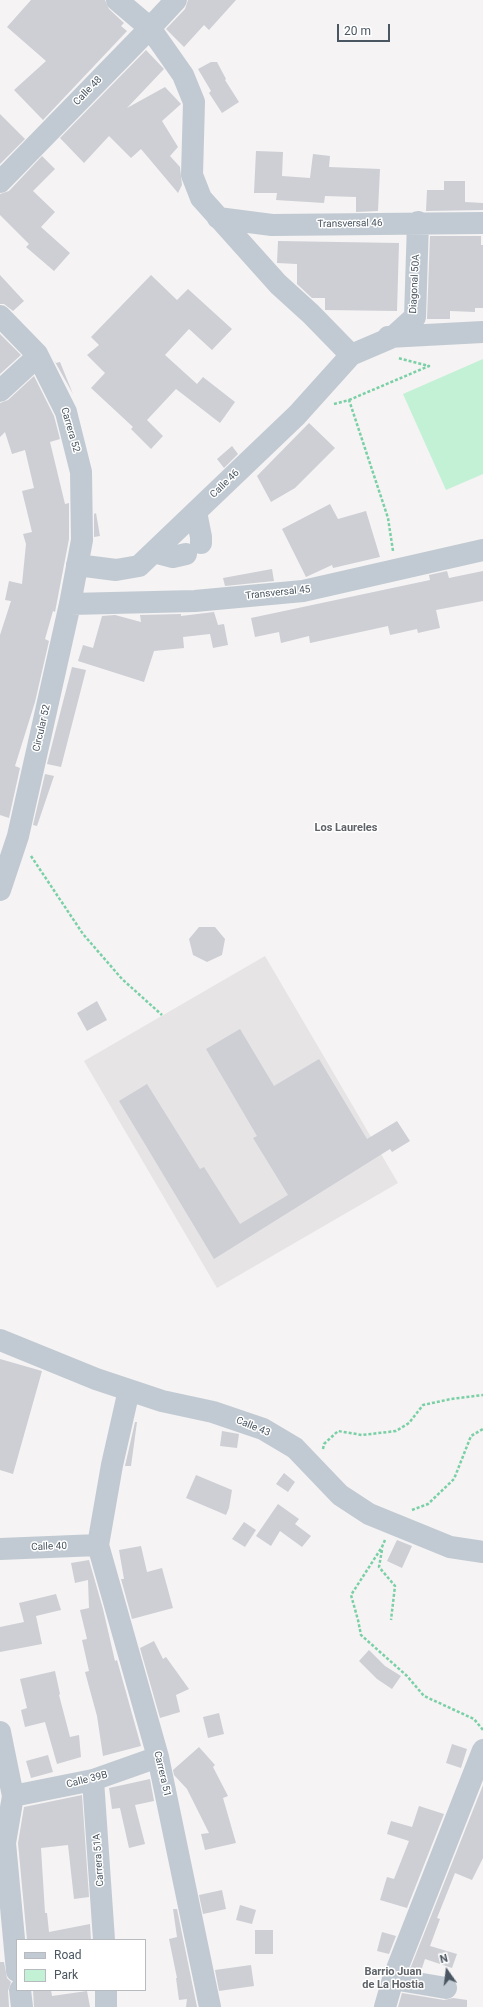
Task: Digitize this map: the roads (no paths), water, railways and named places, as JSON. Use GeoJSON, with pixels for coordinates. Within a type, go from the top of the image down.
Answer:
{"type":"FeatureCollection","features":[{"type":"Feature","properties":{"kind":"street"},"geometry":{"type":"LineString","coordinates":[[116,0],[150,28],[183,75],[194,102],[192,175],[201,198],[278,284],[337,339],[361,351],[393,337]]}},
{"type":"Feature","properties":{"kind":"street","name":"Calle 48"},"geometry":{"type":"LineString","coordinates":[[0,182],[176,0]]}},
{"type":"Feature","properties":{"kind":"street","name":"Transversal 46"},"geometry":{"type":"LineString","coordinates":[[218,218],[272,225],[418,222],[483,223]]}},
{"type":"Feature","properties":{"kind":"street","name":"Diagonal 50A"},"geometry":{"type":"LineString","coordinates":[[393,337],[414,317],[418,222]]}},
{"type":"Feature","properties":{"kind":"street","name":"Carrera 52"},"geometry":{"type":"LineString","coordinates":[[0,316],[38,356],[66,412],[81,472],[82,540],[77,565]]}},
{"type":"Feature","properties":{"kind":"street"},"geometry":{"type":"LineString","coordinates":[[337,339],[483,332]]}},
{"type":"Feature","properties":{"kind":"street","name":"Calle 46"},"geometry":{"type":"LineString","coordinates":[[77,565],[116,570],[139,566],[297,415],[361,351]]}},
{"type":"Feature","properties":{"kind":"street"},"geometry":{"type":"LineString","coordinates":[[0,391],[38,356]]}},
{"type":"Feature","properties":{"kind":"street"},"geometry":{"type":"LineString","coordinates":[[154,552],[172,557],[193,549],[201,537],[196,512]]}},
{"type":"Feature","properties":{"kind":"street","name":"Transversal 45"},"geometry":{"type":"LineString","coordinates":[[70,604],[195,601],[303,591],[483,550]]}},
{"type":"Feature","properties":{"kind":"street","name":"Circular 52"},"geometry":{"type":"LineString","coordinates":[[0,890],[9,841],[70,604],[77,565]]}},
{"type":"Feature","properties":{"kind":"street","name":"Calle 43"},"geometry":{"type":"LineString","coordinates":[[0,1340],[96,1379],[162,1401],[213,1412],[263,1429],[295,1448],[340,1496],[369,1514],[450,1547],[483,1552]]}},
{"type":"Feature","properties":{"kind":"street"},"geometry":{"type":"LineString","coordinates":[[98,1545],[112,1465],[129,1390]]}},
{"type":"Feature","properties":{"kind":"street","name":"Calle 40"},"geometry":{"type":"LineString","coordinates":[[0,1549],[98,1545]]}},
{"type":"Feature","properties":{"kind":"street","name":"Carrera 51"},"geometry":{"type":"LineString","coordinates":[[98,1545],[158,1757],[210,2007]]}},
{"type":"Feature","properties":{"kind":"street"},"geometry":{"type":"LineString","coordinates":[[0,1732],[13,1796],[5,1843],[16,1960]]}},
{"type":"Feature","properties":{"kind":"street"},"geometry":{"type":"LineString","coordinates":[[385,2007],[393,1979],[483,1750]]}},
{"type":"Feature","properties":{"kind":"street","name":"Calle 39B"},"geometry":{"type":"LineString","coordinates":[[13,1796],[94,1780],[158,1757]]}},
{"type":"Feature","properties":{"kind":"street","name":"Carrera 51A"},"geometry":{"type":"LineString","coordinates":[[94,1780],[104,1939]]}},
{"type":"Feature","properties":{"kind":"street"},"geometry":{"type":"LineString","coordinates":[[393,1979],[446,1988]]}},
{"type":"Feature","properties":{"kind":"street"},"geometry":{"type":"LineString","coordinates":[[20,1991],[22,2007]]}},
{"type":"Feature","properties":{"kind":"street"},"geometry":{"type":"LineString","coordinates":[[106,1991],[106,2007]]}},
{"type":"Feature","properties":{"kind":"district","name":"Los Laureles"},"geometry":{"type":"Point","coordinates":[346,828]}},
{"type":"Feature","properties":{"kind":"district","name":"Barrio Juan de La Hostia"},"geometry":{"type":"Point","coordinates":[393,1978]}}]}
